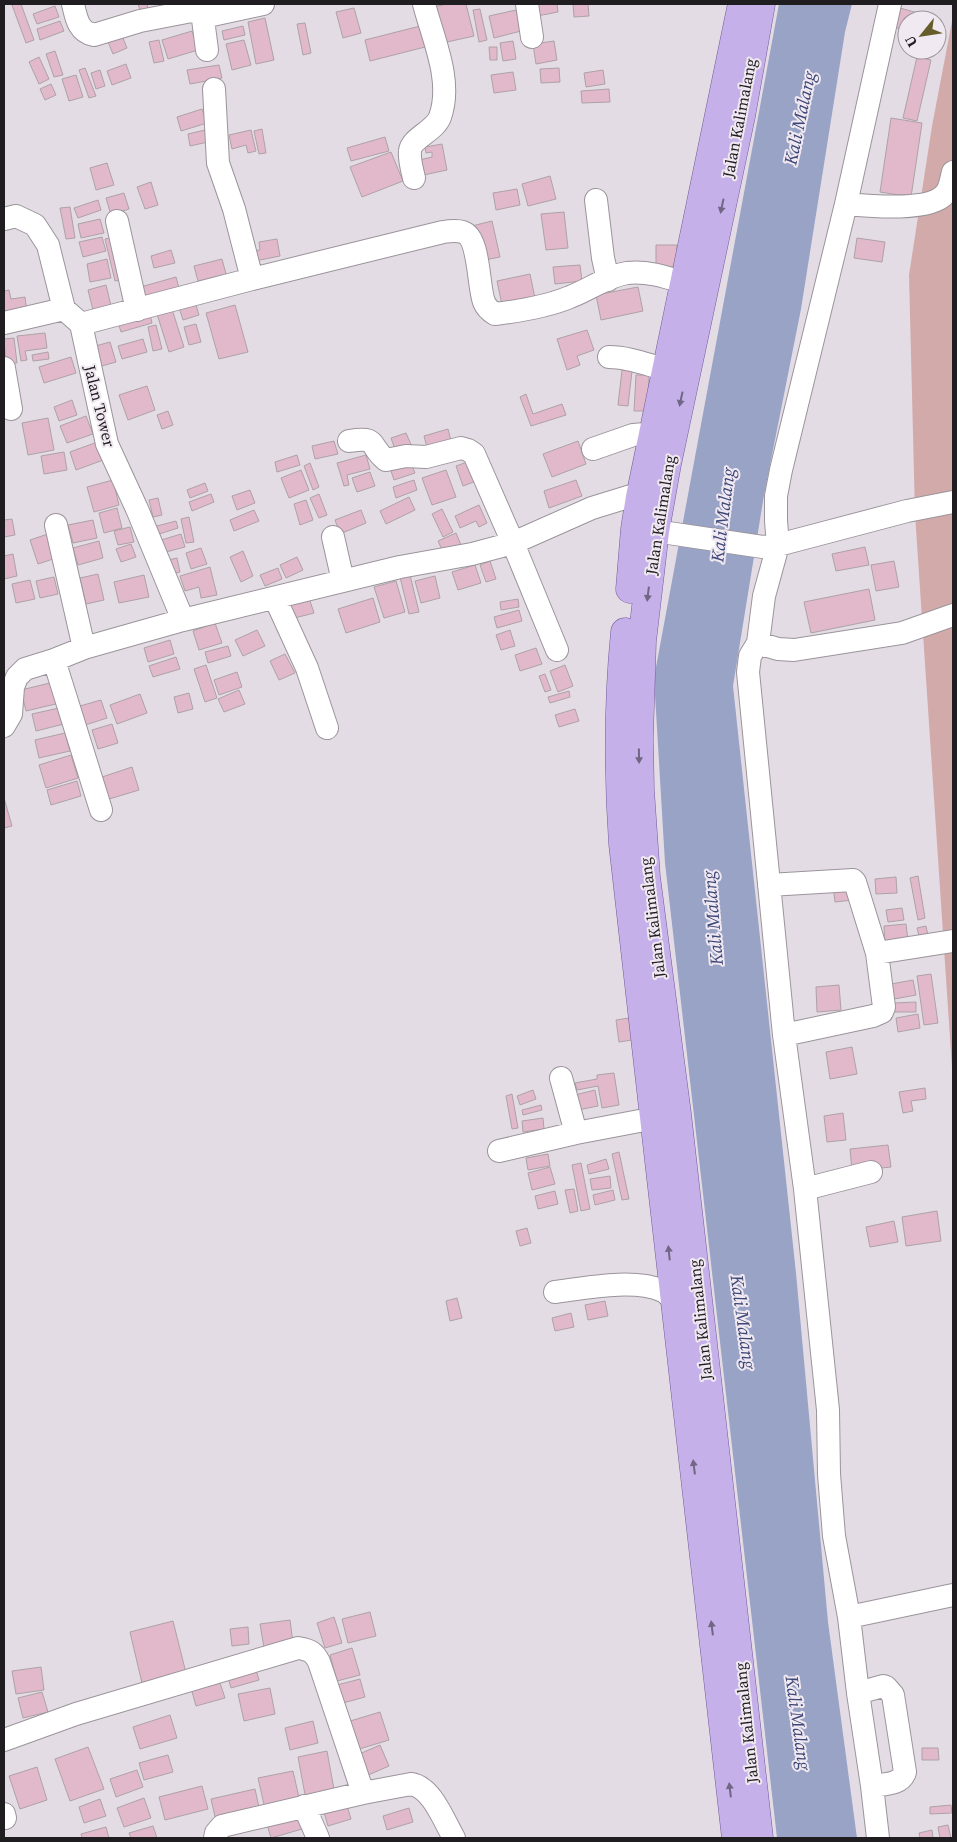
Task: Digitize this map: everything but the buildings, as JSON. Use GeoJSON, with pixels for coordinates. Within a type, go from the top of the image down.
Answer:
{"type":"FeatureCollection","features":[{"type":"Feature","properties":{"kind":"main road","name":"Jalan Kalimalang"},"geometry":{"type":"LineString","coordinates":[[730,114],[742,4]]}},
{"type":"Feature","properties":{"kind":"main road","name":"Jalan Kalimalang"},"geometry":{"type":"LineString","coordinates":[[665,1116],[623,844],[620,793],[620,683],[635,529],[651,497],[730,114],[761,4]]}},
{"type":"Feature","properties":{"kind":"main road","name":"Jalan Kalimalang"},"geometry":{"type":"LineString","coordinates":[[651,497],[665,533],[642,641],[639,738],[640,790],[665,1116],[686,1300],[736,1838]]}},
{"type":"Feature","properties":{"kind":"main road","name":"Jalan Kalimalang"},"geometry":{"type":"LineString","coordinates":[[686,1300],[759,1838]]}},
{"type":"Feature","properties":{"kind":"street"},"geometry":{"type":"LineString","coordinates":[[72,4],[79,27],[87,34],[94,35],[140,21],[202,10],[263,4]]}},
{"type":"Feature","properties":{"kind":"street"},"geometry":{"type":"LineString","coordinates":[[414,178],[410,152],[411,146],[433,127],[440,118],[443,105],[444,71],[424,4]]}},
{"type":"Feature","properties":{"kind":"street"},"geometry":{"type":"LineString","coordinates":[[527,4],[532,37]]}},
{"type":"Feature","properties":{"kind":"street"},"geometry":{"type":"LineString","coordinates":[[878,1838],[849,1617],[834,1536],[829,1474],[828,1410],[805,1189],[784,1035],[748,672],[750,656],[758,643],[776,521],[776,496],[779,478],[846,204],[890,4]]}},
{"type":"Feature","properties":{"kind":"street"},"geometry":{"type":"LineString","coordinates":[[202,10],[206,50]]}},
{"type":"Feature","properties":{"kind":"street"},"geometry":{"type":"LineString","coordinates":[[214,89],[218,163],[234,209],[252,279]]}},
{"type":"Feature","properties":{"kind":"street"},"geometry":{"type":"LineString","coordinates":[[846,204],[877,207],[908,206],[936,201],[947,192],[953,172]]}},
{"type":"Feature","properties":{"kind":"street"},"geometry":{"type":"LineString","coordinates":[[596,200],[603,258],[608,280]]}},
{"type":"Feature","properties":{"kind":"street"},"geometry":{"type":"LineString","coordinates":[[4,219],[16,216],[35,225],[48,245],[64,309],[81,324],[252,279],[454,230],[464,232],[470,237],[480,274],[484,302],[489,310],[495,314],[547,305],[570,298],[628,273],[668,277],[695,286]]}},
{"type":"Feature","properties":{"kind":"street"},"geometry":{"type":"LineString","coordinates":[[117,221],[137,310]]}},
{"type":"Feature","properties":{"kind":"street"},"geometry":{"type":"LineString","coordinates":[[4,323],[64,309]]}},
{"type":"Feature","properties":{"kind":"street","name":"Jalan Tower"},"geometry":{"type":"LineString","coordinates":[[81,324],[107,444],[137,509],[183,620]]}},
{"type":"Feature","properties":{"kind":"street"},"geometry":{"type":"LineString","coordinates":[[609,357],[634,360],[677,372]]}},
{"type":"Feature","properties":{"kind":"street"},"geometry":{"type":"LineString","coordinates":[[4,368],[11,409]]}},
{"type":"Feature","properties":{"kind":"street"},"geometry":{"type":"LineString","coordinates":[[593,450],[633,435],[663,433]]}},
{"type":"Feature","properties":{"kind":"street"},"geometry":{"type":"LineString","coordinates":[[349,441],[361,439],[369,441],[374,444],[384,459],[388,460],[406,456],[426,457],[461,448],[474,454],[557,650]]}},
{"type":"Feature","properties":{"kind":"street"},"geometry":{"type":"LineString","coordinates":[[4,726],[11,714],[13,687],[16,677],[25,669],[84,648],[183,620],[400,567],[472,554],[513,543],[592,508],[631,496],[651,497]]}},
{"type":"Feature","properties":{"kind":"street"},"geometry":{"type":"LineString","coordinates":[[665,533],[771,546],[907,511],[953,502]]}},
{"type":"Feature","properties":{"kind":"street"},"geometry":{"type":"LineString","coordinates":[[56,525],[84,648]]}},
{"type":"Feature","properties":{"kind":"street"},"geometry":{"type":"LineString","coordinates":[[333,537],[343,581]]}},
{"type":"Feature","properties":{"kind":"street"},"geometry":{"type":"LineString","coordinates":[[275,598],[307,668],[328,728]]}},
{"type":"Feature","properties":{"kind":"street"},"geometry":{"type":"LineString","coordinates":[[758,643],[778,649],[794,650],[902,633],[953,615]]}},
{"type":"Feature","properties":{"kind":"street"},"geometry":{"type":"LineString","coordinates":[[54,660],[101,810]]}},
{"type":"Feature","properties":{"kind":"street"},"geometry":{"type":"LineString","coordinates":[[769,885],[854,881],[877,952],[884,1007],[882,1012],[873,1016],[784,1035]]}},
{"type":"Feature","properties":{"kind":"street"},"geometry":{"type":"LineString","coordinates":[[877,952],[953,941]]}},
{"type":"Feature","properties":{"kind":"street"},"geometry":{"type":"LineString","coordinates":[[561,1078],[576,1133]]}},
{"type":"Feature","properties":{"kind":"street"},"geometry":{"type":"LineString","coordinates":[[499,1150],[665,1116]]}},
{"type":"Feature","properties":{"kind":"street"},"geometry":{"type":"LineString","coordinates":[[805,1189],[871,1172]]}},
{"type":"Feature","properties":{"kind":"street"},"geometry":{"type":"LineString","coordinates":[[555,1292],[613,1285],[636,1285],[686,1300]]}},
{"type":"Feature","properties":{"kind":"street"},"geometry":{"type":"LineString","coordinates":[[849,1617],[953,1595]]}},
{"type":"Feature","properties":{"kind":"street"},"geometry":{"type":"LineString","coordinates":[[4,1740],[76,1714],[298,1648],[311,1651],[319,1662],[363,1793]]}},
{"type":"Feature","properties":{"kind":"street"},"geometry":{"type":"LineString","coordinates":[[858,1692],[880,1686],[890,1690],[893,1695],[904,1762],[905,1772],[901,1780],[872,1786]]}},
{"type":"Feature","properties":{"kind":"street"},"geometry":{"type":"LineString","coordinates":[[215,1838],[216,1833],[222,1826],[304,1806],[411,1784],[418,1785],[424,1789],[432,1799],[454,1838]]}},
{"type":"Feature","properties":{"kind":"street"},"geometry":{"type":"LineString","coordinates":[[304,1806],[318,1838]]}},
{"type":"Feature","properties":{"kind":"shaded area"},"geometry":{"type":"Polygon","coordinates":[[[953,16],[953,1083],[915,514],[909,275],[932,126],[945,60],[947,60],[947,47],[953,16]]]}},
{"type":"Feature","properties":{"kind":"water","name":"Kali Malang"},"geometry":{"type":"Polygon","coordinates":[[[779,4],[852,4],[845,32],[801,309],[764,495],[733,686],[796,1273],[828,1622],[857,1838],[777,1838],[665,863],[654,678],[779,4]]]}}]}
